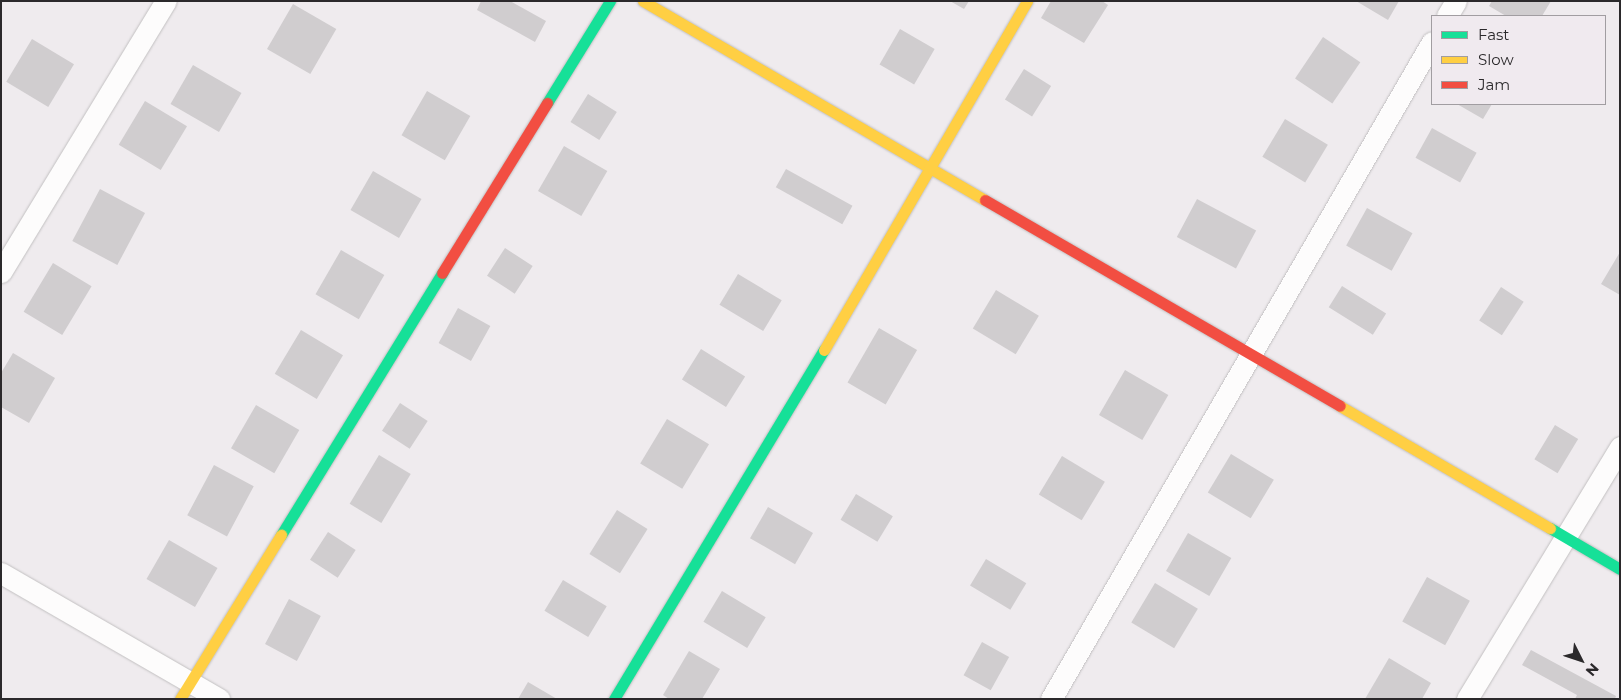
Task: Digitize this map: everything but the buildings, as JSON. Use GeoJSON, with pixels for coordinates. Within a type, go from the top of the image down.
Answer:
{"type":"FeatureCollection","features":[{"type":"Feature","properties":{"kind":"street"},"geometry":{"type":"LineString","coordinates":[[1,272],[166,1]]}},
{"type":"Feature","properties":{"kind":"street"},"geometry":{"type":"LineString","coordinates":[[185,690],[610,1]]}},
{"type":"Feature","properties":{"kind":"street"},"geometry":{"type":"LineString","coordinates":[[643,1],[1620,569]]}},
{"type":"Feature","properties":{"kind":"street"},"geometry":{"type":"LineString","coordinates":[[614,699],[933,169],[1027,1]]}},
{"type":"Feature","properties":{"kind":"street"},"geometry":{"type":"LineString","coordinates":[[1448,15],[1456,1]]}},
{"type":"Feature","properties":{"kind":"street"},"geometry":{"type":"LineString","coordinates":[[1052,699],[1431,44]]}},
{"type":"Feature","properties":{"kind":"street"},"geometry":{"type":"LineString","coordinates":[[1467,699],[1620,447]]}},
{"type":"Feature","properties":{"kind":"street"},"geometry":{"type":"LineString","coordinates":[[1,573],[185,690],[219,699]]}},
{"type":"Feature","properties":{"kind":"traffic: fast"},"geometry":{"type":"LineString","coordinates":[[547,103],[610,1]]}},
{"type":"Feature","properties":{"kind":"traffic: fast"},"geometry":{"type":"LineString","coordinates":[[281,535],[442,273]]}},
{"type":"Feature","properties":{"kind":"traffic: fast"},"geometry":{"type":"LineString","coordinates":[[614,699],[824,350]]}},
{"type":"Feature","properties":{"kind":"traffic: fast"},"geometry":{"type":"LineString","coordinates":[[1550,528],[1620,569]]}},
{"type":"Feature","properties":{"kind":"traffic: slow"},"geometry":{"type":"LineString","coordinates":[[643,1],[985,200]]}},
{"type":"Feature","properties":{"kind":"traffic: slow"},"geometry":{"type":"LineString","coordinates":[[824,350],[1027,1]]}},
{"type":"Feature","properties":{"kind":"traffic: slow"},"geometry":{"type":"LineString","coordinates":[[1340,406],[1550,528]]}},
{"type":"Feature","properties":{"kind":"traffic: slow"},"geometry":{"type":"LineString","coordinates":[[180,699],[281,535]]}},
{"type":"Feature","properties":{"kind":"traffic: jam"},"geometry":{"type":"LineString","coordinates":[[442,273],[547,103]]}},
{"type":"Feature","properties":{"kind":"traffic: jam"},"geometry":{"type":"LineString","coordinates":[[985,200],[1340,406]]}}]}
